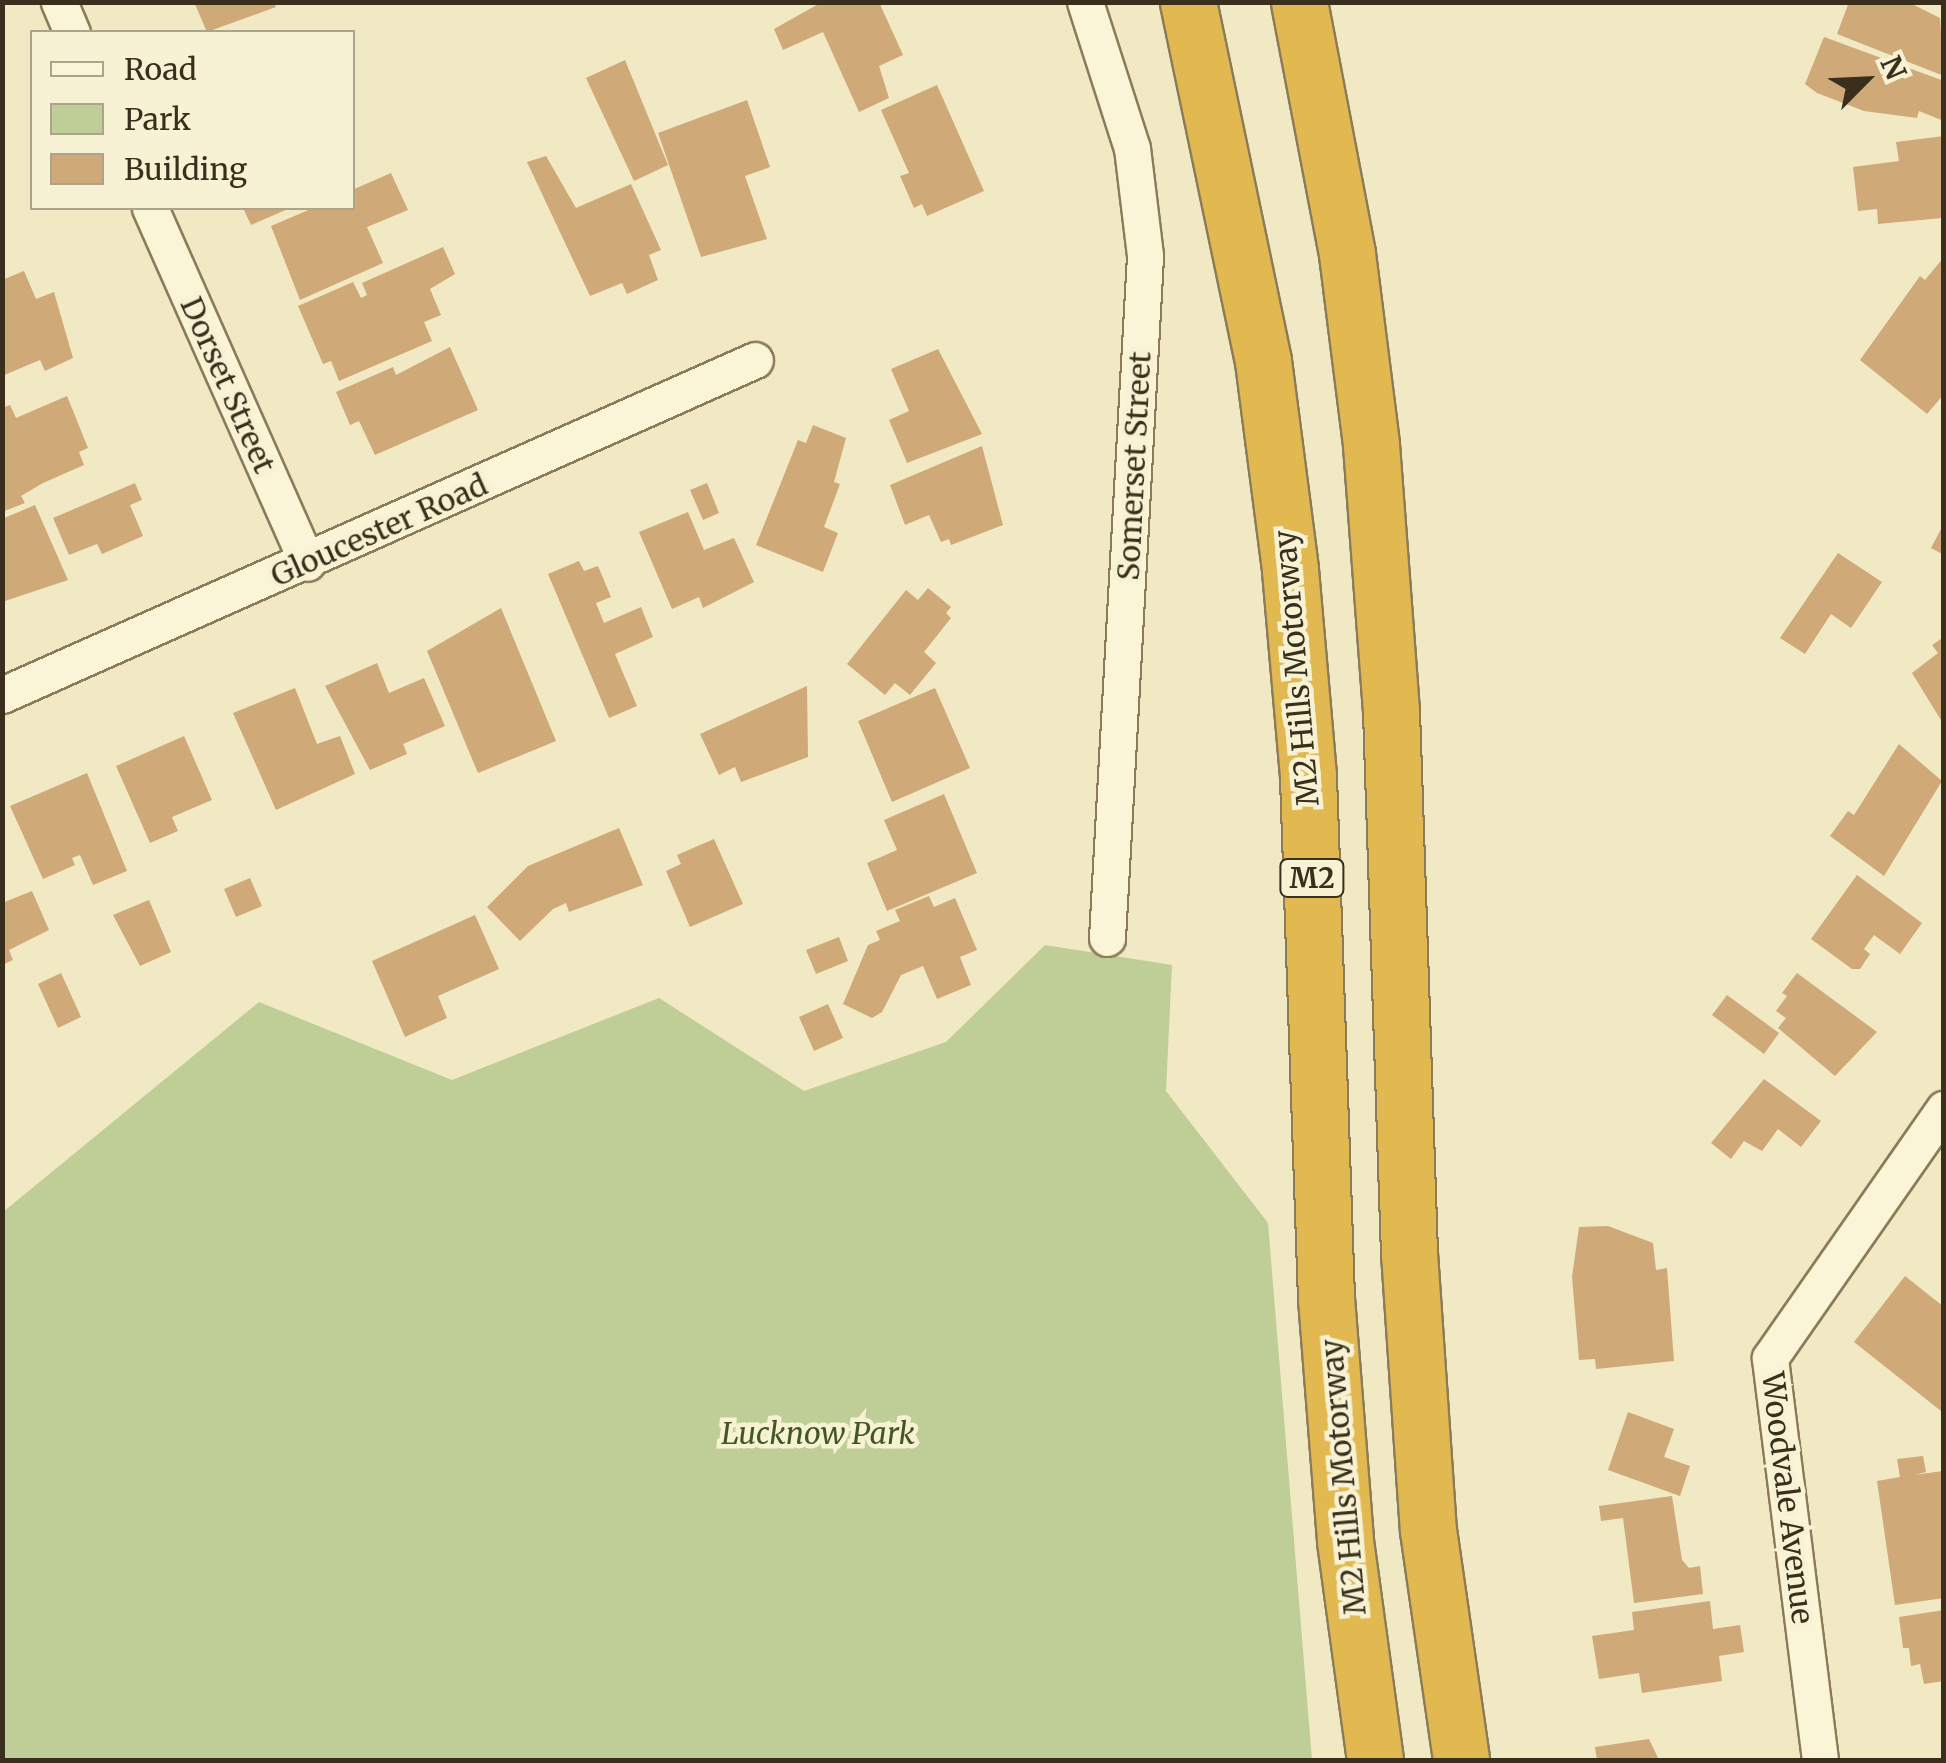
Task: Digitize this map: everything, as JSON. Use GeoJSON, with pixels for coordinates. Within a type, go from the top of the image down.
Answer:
{"type":"FeatureCollection","features":[{"type":"Feature","properties":{"kind":"highway","name":"M2 Hills Motorway"},"geometry":{"type":"LineString","coordinates":[[1188,2],[1260,342],[1290,570],[1308,777],[1326,1298],[1346,1541],[1375,1760]]}},
{"type":"Feature","properties":{"kind":"highway"},"geometry":{"type":"LineString","coordinates":[[1299,2],[1347,254],[1371,445],[1390,710],[1409,1253],[1425,1490],[1460,1760]]}},
{"type":"Feature","properties":{"kind":"street"},"geometry":{"type":"LineString","coordinates":[[59,2],[71,30]]}},
{"type":"Feature","properties":{"kind":"street","name":"Somerset Street"},"geometry":{"type":"LineString","coordinates":[[1084,2],[1132,148],[1146,256],[1107,938]]}},
{"type":"Feature","properties":{"kind":"street","name":"Dorset Street"},"geometry":{"type":"LineString","coordinates":[[151,210],[307,563]]}},
{"type":"Feature","properties":{"kind":"street","name":"Gloucester Road"},"geometry":{"type":"LineString","coordinates":[[2,695],[307,563],[754,360]]}},
{"type":"Feature","properties":{"kind":"street","name":"Woodvale Avenue"},"geometry":{"type":"LineString","coordinates":[[1820,1760],[1770,1358],[1944,1109]]}},
{"type":"Feature","properties":{"kind":"green space","name":"Lucknow Park"},"geometry":{"type":"Polygon","coordinates":[[[1045,945],[1172,965],[1166,1091],[1268,1223],[1312,1760],[3,1760],[3,1212],[259,1002],[452,1080],[659,998],[804,1091],[946,1042],[1045,945]]]}},
{"type":"Feature","properties":{"kind":"building"},"geometry":{"type":"Polygon","coordinates":[[[194,2],[273,2],[276,7],[213,30],[206,30],[194,2]]]}},
{"type":"Feature","properties":{"kind":"building"},"geometry":{"type":"Polygon","coordinates":[[[822,2],[879,2],[903,55],[879,66],[889,98],[859,112],[823,32],[783,50],[774,29],[822,2]]]}},
{"type":"Feature","properties":{"kind":"building"},"geometry":{"type":"Polygon","coordinates":[[[1849,2],[1908,2],[1940,18],[1944,76],[1837,34],[1849,2]]]}},
{"type":"Feature","properties":{"kind":"building"},"geometry":{"type":"Polygon","coordinates":[[[1824,37],[1944,81],[1944,121],[1919,111],[1917,118],[1864,111],[1817,93],[1805,84],[1824,37]]]}},
{"type":"Feature","properties":{"kind":"building"},"geometry":{"type":"Polygon","coordinates":[[[625,60],[668,165],[634,181],[586,78],[625,60]]]}},
{"type":"Feature","properties":{"kind":"building"},"geometry":{"type":"Polygon","coordinates":[[[937,85],[984,191],[927,216],[922,204],[914,208],[900,176],[909,173],[881,110],[937,85]]]}},
{"type":"Feature","properties":{"kind":"building"},"geometry":{"type":"Polygon","coordinates":[[[747,100],[770,167],[745,176],[767,239],[701,257],[658,133],[747,100]]]}},
{"type":"Feature","properties":{"kind":"building"},"geometry":{"type":"Polygon","coordinates":[[[1944,136],[1942,218],[1878,224],[1877,209],[1858,211],[1853,167],[1899,161],[1896,142],[1944,136]]]}},
{"type":"Feature","properties":{"kind":"building"},"geometry":{"type":"Polygon","coordinates":[[[546,156],[576,208],[631,184],[661,250],[649,255],[658,280],[627,294],[622,283],[590,296],[527,162],[546,156]]]}},
{"type":"Feature","properties":{"kind":"building"},"geometry":{"type":"Polygon","coordinates":[[[391,173],[408,210],[367,227],[383,263],[300,300],[271,226],[308,210],[355,210],[355,189],[391,173]]]}},
{"type":"Feature","properties":{"kind":"building"},"geometry":{"type":"Polygon","coordinates":[[[244,210],[285,210],[251,225],[244,210]]]}},
{"type":"Feature","properties":{"kind":"building"},"geometry":{"type":"Polygon","coordinates":[[[443,247],[455,274],[430,289],[441,315],[424,322],[432,341],[339,381],[331,361],[323,364],[298,306],[353,282],[361,298],[367,295],[362,283],[443,247]]]}},
{"type":"Feature","properties":{"kind":"building"},"geometry":{"type":"Polygon","coordinates":[[[1944,257],[1944,394],[1927,414],[1860,360],[1920,276],[1925,280],[1944,257]]]}},
{"type":"Feature","properties":{"kind":"building"},"geometry":{"type":"Polygon","coordinates":[[[24,271],[36,299],[54,292],[73,358],[45,371],[40,360],[2,376],[2,280],[24,271]]]}},
{"type":"Feature","properties":{"kind":"building"},"geometry":{"type":"Polygon","coordinates":[[[450,347],[478,410],[375,455],[359,421],[350,425],[336,392],[393,367],[396,375],[450,347]]]}},
{"type":"Feature","properties":{"kind":"building"},"geometry":{"type":"Polygon","coordinates":[[[938,349],[982,434],[907,463],[889,420],[909,411],[891,369],[938,349]]]}},
{"type":"Feature","properties":{"kind":"building"},"geometry":{"type":"Polygon","coordinates":[[[67,396],[88,448],[79,452],[84,465],[43,483],[21,496],[25,503],[2,512],[2,408],[10,405],[16,418],[67,396]]]}},
{"type":"Feature","properties":{"kind":"building"},"geometry":{"type":"Polygon","coordinates":[[[813,425],[846,438],[834,482],[840,484],[824,527],[838,533],[823,572],[756,545],[798,440],[806,443],[813,425]]]}},
{"type":"Feature","properties":{"kind":"building"},"geometry":{"type":"Polygon","coordinates":[[[982,446],[1003,525],[951,545],[949,539],[941,542],[929,515],[905,525],[890,485],[982,446]]]}},
{"type":"Feature","properties":{"kind":"building"},"geometry":{"type":"Polygon","coordinates":[[[135,483],[142,500],[130,505],[143,536],[102,554],[97,544],[69,555],[53,518],[135,483]]]}},
{"type":"Feature","properties":{"kind":"building"},"geometry":{"type":"Polygon","coordinates":[[[707,483],[719,513],[703,520],[690,490],[707,483]]]}},
{"type":"Feature","properties":{"kind":"building"},"geometry":{"type":"Polygon","coordinates":[[[35,505],[68,580],[2,602],[2,519],[35,505]]]}},
{"type":"Feature","properties":{"kind":"building"},"geometry":{"type":"Polygon","coordinates":[[[688,512],[704,550],[734,538],[754,582],[703,608],[699,597],[672,609],[639,532],[688,512]]]}},
{"type":"Feature","properties":{"kind":"building"},"geometry":{"type":"Polygon","coordinates":[[[1941,529],[1944,531],[1944,555],[1931,548],[1941,529]]]}},
{"type":"Feature","properties":{"kind":"building"},"geometry":{"type":"Polygon","coordinates":[[[1838,553],[1882,582],[1851,628],[1831,614],[1805,654],[1780,638],[1838,553]]]}},
{"type":"Feature","properties":{"kind":"building"},"geometry":{"type":"Polygon","coordinates":[[[579,561],[584,571],[598,566],[611,597],[596,603],[604,623],[641,607],[653,637],[615,654],[637,706],[609,718],[548,574],[579,561]]]}},
{"type":"Feature","properties":{"kind":"building"},"geometry":{"type":"Polygon","coordinates":[[[928,588],[951,607],[946,613],[951,618],[924,652],[936,663],[910,695],[895,683],[885,695],[847,664],[906,590],[918,600],[928,588]]]}},
{"type":"Feature","properties":{"kind":"building"},"geometry":{"type":"Polygon","coordinates":[[[501,608],[556,741],[478,773],[427,651],[501,608]]]}},
{"type":"Feature","properties":{"kind":"building"},"geometry":{"type":"Polygon","coordinates":[[[1944,637],[1944,725],[1912,673],[1938,653],[1932,645],[1944,637]]]}},
{"type":"Feature","properties":{"kind":"building"},"geometry":{"type":"Polygon","coordinates":[[[377,663],[389,693],[424,678],[445,726],[403,744],[407,754],[370,770],[325,686],[377,663]]]}},
{"type":"Feature","properties":{"kind":"building"},"geometry":{"type":"Polygon","coordinates":[[[807,686],[808,757],[741,782],[735,767],[719,775],[700,734],[807,686]]]}},
{"type":"Feature","properties":{"kind":"building"},"geometry":{"type":"Polygon","coordinates":[[[295,688],[317,744],[340,736],[355,774],[276,810],[233,713],[295,688]]]}},
{"type":"Feature","properties":{"kind":"building"},"geometry":{"type":"Polygon","coordinates":[[[935,688],[970,768],[892,802],[858,721],[935,688]]]}},
{"type":"Feature","properties":{"kind":"building"},"geometry":{"type":"Polygon","coordinates":[[[184,736],[212,800],[172,817],[178,831],[150,843],[116,766],[184,736]]]}},
{"type":"Feature","properties":{"kind":"building"},"geometry":{"type":"Polygon","coordinates":[[[1899,744],[1942,781],[1884,876],[1830,836],[1848,811],[1854,815],[1899,744]]]}},
{"type":"Feature","properties":{"kind":"building"},"geometry":{"type":"Polygon","coordinates":[[[87,773],[127,871],[93,885],[80,855],[72,858],[75,865],[43,879],[10,806],[87,773]]]}},
{"type":"Feature","properties":{"kind":"building"},"geometry":{"type":"Polygon","coordinates":[[[944,794],[977,873],[887,911],[867,863],[897,850],[884,820],[944,794]]]}},
{"type":"Feature","properties":{"kind":"building"},"geometry":{"type":"Polygon","coordinates":[[[619,828],[643,885],[569,912],[566,903],[553,909],[520,941],[487,907],[528,866],[619,828]]]}},
{"type":"Feature","properties":{"kind":"building"},"geometry":{"type":"Polygon","coordinates":[[[714,839],[743,904],[690,927],[666,871],[681,864],[677,855],[714,839]]]}},
{"type":"Feature","properties":{"kind":"building"},"geometry":{"type":"Polygon","coordinates":[[[1857,875],[1922,923],[1900,954],[1874,935],[1864,949],[1870,954],[1860,969],[1852,969],[1811,939],[1857,875]]]}},
{"type":"Feature","properties":{"kind":"building"},"geometry":{"type":"Polygon","coordinates":[[[250,878],[262,906],[236,917],[224,889],[250,878]]]}},
{"type":"Feature","properties":{"kind":"building"},"geometry":{"type":"Polygon","coordinates":[[[32,891],[49,930],[9,950],[13,960],[2,965],[2,903],[32,891]]]}},
{"type":"Feature","properties":{"kind":"building"},"geometry":{"type":"Polygon","coordinates":[[[929,896],[934,907],[955,898],[977,950],[960,957],[971,985],[937,999],[923,966],[901,975],[882,1012],[872,1018],[843,1004],[868,945],[880,940],[876,931],[900,921],[895,910],[929,896]]]}},
{"type":"Feature","properties":{"kind":"building"},"geometry":{"type":"Polygon","coordinates":[[[149,900],[171,952],[140,966],[113,915],[149,900]]]}},
{"type":"Feature","properties":{"kind":"building"},"geometry":{"type":"Polygon","coordinates":[[[475,915],[499,969],[438,996],[447,1018],[405,1037],[372,961],[475,915]]]}},
{"type":"Feature","properties":{"kind":"building"},"geometry":{"type":"Polygon","coordinates":[[[839,937],[848,961],[816,974],[806,950],[839,937]]]}},
{"type":"Feature","properties":{"kind":"building"},"geometry":{"type":"Polygon","coordinates":[[[61,973],[81,1017],[58,1028],[38,984],[61,973]]]}},
{"type":"Feature","properties":{"kind":"building"},"geometry":{"type":"Polygon","coordinates":[[[1797,973],[1877,1032],[1835,1076],[1778,1028],[1786,1018],[1776,1011],[1787,996],[1782,993],[1797,973]]]}},
{"type":"Feature","properties":{"kind":"building"},"geometry":{"type":"Polygon","coordinates":[[[1727,995],[1779,1033],[1764,1054],[1712,1015],[1727,995]]]}},
{"type":"Feature","properties":{"kind":"building"},"geometry":{"type":"Polygon","coordinates":[[[828,1004],[843,1038],[814,1051],[799,1017],[828,1004]]]}},
{"type":"Feature","properties":{"kind":"building"},"geometry":{"type":"Polygon","coordinates":[[[1764,1079],[1821,1121],[1801,1147],[1778,1129],[1762,1151],[1744,1141],[1731,1159],[1711,1143],[1764,1079]]]}},
{"type":"Feature","properties":{"kind":"building"},"geometry":{"type":"Polygon","coordinates":[[[1608,1226],[1653,1243],[1656,1270],[1667,1268],[1674,1361],[1596,1369],[1595,1359],[1579,1360],[1572,1277],[1579,1227],[1608,1226]]]}},
{"type":"Feature","properties":{"kind":"building"},"geometry":{"type":"Polygon","coordinates":[[[1905,1276],[1944,1307],[1941,1411],[1854,1342],[1905,1276]]]}},
{"type":"Feature","properties":{"kind":"building"},"geometry":{"type":"Polygon","coordinates":[[[1628,1412],[1674,1429],[1664,1457],[1690,1466],[1680,1496],[1608,1470],[1628,1412]]]}},
{"type":"Feature","properties":{"kind":"building"},"geometry":{"type":"Polygon","coordinates":[[[1923,1456],[1926,1472],[1914,1475],[1943,1471],[1944,1476],[1944,1598],[1895,1605],[1877,1481],[1900,1477],[1897,1459],[1923,1456]]]}},
{"type":"Feature","properties":{"kind":"building"},"geometry":{"type":"Polygon","coordinates":[[[1672,1496],[1682,1560],[1689,1568],[1700,1566],[1703,1594],[1634,1603],[1623,1518],[1601,1521],[1599,1506],[1672,1496]]]}},
{"type":"Feature","properties":{"kind":"building"},"geometry":{"type":"Polygon","coordinates":[[[1710,1601],[1713,1629],[1740,1625],[1744,1652],[1719,1656],[1722,1681],[1642,1693],[1639,1673],[1599,1679],[1592,1636],[1634,1630],[1632,1612],[1710,1601]]]}},
{"type":"Feature","properties":{"kind":"building"},"geometry":{"type":"Polygon","coordinates":[[[1944,1610],[1944,1681],[1924,1684],[1920,1664],[1911,1666],[1909,1648],[1903,1648],[1899,1617],[1944,1610]]]}},
{"type":"Feature","properties":{"kind":"building"},"geometry":{"type":"Polygon","coordinates":[[[1649,1739],[1659,1760],[1597,1760],[1595,1747],[1649,1739]]]}}]}
